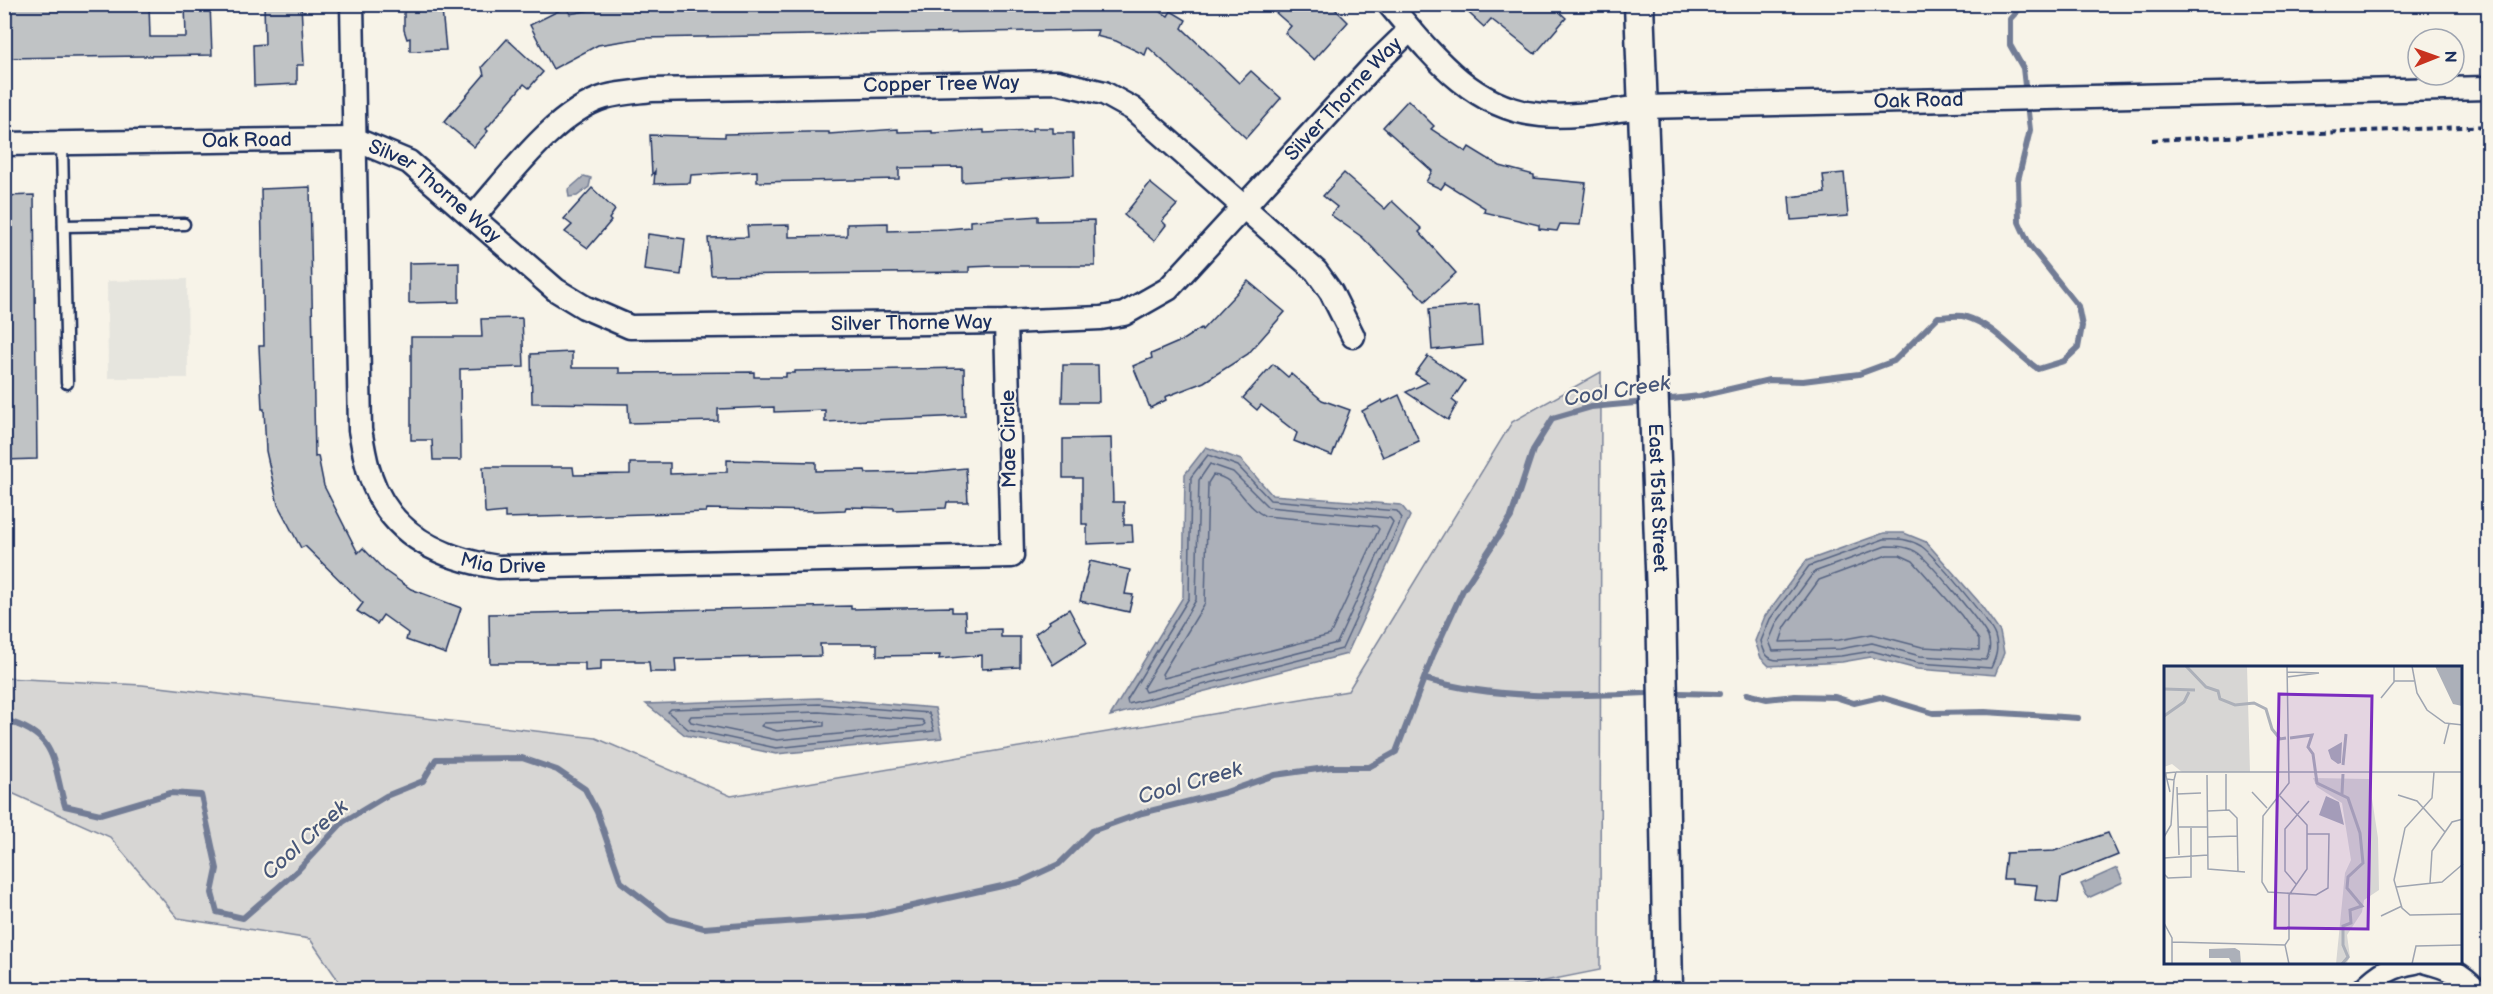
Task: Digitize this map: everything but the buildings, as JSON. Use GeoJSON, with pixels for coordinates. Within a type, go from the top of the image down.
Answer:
{"type":"FeatureCollection","features":[{"type":"Feature","properties":{"kind":"street"},"geometry":{"type":"LineString","coordinates":[[352,4],[354,139]]}},
{"type":"Feature","properties":{"kind":"street","name":"Oak Road"},"geometry":{"type":"LineString","coordinates":[[1389,4],[1448,71],[1470,90],[1494,103],[1541,115],[1570,115],[1642,107],[2488,88]]}},
{"type":"Feature","properties":{"kind":"street","name":"East 151st Street"},"geometry":{"type":"LineString","coordinates":[[1639,4],[1654,460],[1661,594],[1668,990]]}},
{"type":"Feature","properties":{"kind":"street","name":"Silver Thorne Way"},"geometry":{"type":"LineString","coordinates":[[354,139],[409,162],[474,216],[556,290],[584,307],[630,327],[1006,322],[1101,318],[1124,314],[1146,304],[1168,289],[1245,208],[1376,63],[1410,30]]}},
{"type":"Feature","properties":{"kind":"street","name":"Copper Tree Way"},"geometry":{"type":"LineString","coordinates":[[474,216],[546,136],[575,113],[604,97],[651,90],[1057,82],[1104,93],[1133,109],[1316,272],[1331,292],[1353,336]]}},
{"type":"Feature","properties":{"kind":"street","name":"Oak Road"},"geometry":{"type":"LineString","coordinates":[[4,144],[354,139]]}},
{"type":"Feature","properties":{"kind":"street","name":"Mia Drive"},"geometry":{"type":"LineString","coordinates":[[354,139],[360,430],[369,474],[382,501],[408,532],[437,552],[467,563],[498,567],[1012,556]]}},
{"type":"Feature","properties":{"kind":"street","name":"Mae Circle"},"geometry":{"type":"LineString","coordinates":[[1006,322],[1012,556]]}},
{"type":"Feature","properties":{"kind":"street"},"geometry":{"type":"LineString","coordinates":[[2363,990],[2378,975],[2399,965],[2407,964]]}},
{"type":"Feature","properties":{"kind":"street"},"geometry":{"type":"LineString","coordinates":[[2433,964],[2445,966],[2465,978],[2476,990]]}},
{"type":"Feature","properties":{"kind":"lane"},"geometry":{"type":"LineString","coordinates":[[62,144],[67,383]]}},
{"type":"Feature","properties":{"kind":"lane"},"geometry":{"type":"LineString","coordinates":[[64,226],[184,224]]}},
{"type":"Feature","properties":{"kind":"path"},"geometry":{"type":"LineString","coordinates":[[2152,140],[2488,126]]}},
{"type":"Feature","properties":{"kind":"shaded area"},"geometry":{"type":"Polygon","coordinates":[[[187,279],[188,378],[108,378],[107,281],[187,279]]]}},
{"type":"Feature","properties":{"kind":"shaded area"},"geometry":{"type":"Polygon","coordinates":[[[1601,372],[1600,970],[1500,990],[344,989],[310,939],[178,918],[110,837],[5,790],[5,678],[142,685],[596,738],[731,796],[1348,691],[1512,422],[1601,372]]]}},
{"type":"Feature","properties":{"kind":"water"},"geometry":{"type":"Polygon","coordinates":[[[584,176],[591,178],[589,187],[577,196],[569,197],[568,190],[584,176]]]}},
{"type":"Feature","properties":{"kind":"water"},"geometry":{"type":"Polygon","coordinates":[[[1206,447],[1241,460],[1272,495],[1401,505],[1410,516],[1347,654],[1110,716],[1183,597],[1185,474],[1206,447]]]}},
{"type":"Feature","properties":{"kind":"water"},"geometry":{"type":"Polygon","coordinates":[[[1884,533],[1904,533],[1926,542],[1978,601],[2000,632],[2004,653],[1995,675],[1917,669],[1871,657],[1842,662],[1769,666],[1761,658],[1755,641],[1765,616],[1806,561],[1884,533]]]}},
{"type":"Feature","properties":{"kind":"water"},"geometry":{"type":"Polygon","coordinates":[[[819,698],[935,708],[942,738],[776,754],[685,735],[646,704],[819,698]]]}},
{"type":"Feature","properties":{"kind":"water"},"geometry":{"type":"Polygon","coordinates":[[[2117,868],[2123,882],[2088,898],[2081,884],[2117,868]]]}},
{"type":"Feature","properties":{"kind":"waterway","name":"Cool Creek"},"geometry":{"type":"LineString","coordinates":[[1662,400],[1700,396],[1769,380],[1803,381],[1859,374],[1894,361],[1938,317],[1966,317],[1986,326],[2038,369],[2064,361],[2078,348],[2082,326],[2078,306],[2030,246],[2019,222],[2018,180],[2030,130],[2023,68],[2010,45],[2010,19],[2024,4]]}},
{"type":"Feature","properties":{"kind":"waterway","name":"Cool Creek"},"geometry":{"type":"LineString","coordinates":[[4,720],[22,726],[44,742],[54,763],[65,806],[100,814],[171,793],[201,795],[217,869],[212,893],[217,912],[243,918],[298,870],[343,822],[386,796],[423,781],[436,759],[522,758],[557,770],[585,789],[597,812],[621,882],[669,919],[704,928],[867,916],[1020,882],[1059,864],[1092,831],[1142,813],[1226,792],[1275,775],[1332,767],[1369,767],[1396,752],[1433,655],[1463,590],[1511,517],[1533,450],[1553,418],[1591,407],[1646,402]]}},
{"type":"Feature","properties":{"kind":"waterway"},"geometry":{"type":"LineString","coordinates":[[1425,679],[1452,686],[1536,695],[1648,693]]}},
{"type":"Feature","properties":{"kind":"waterway"},"geometry":{"type":"LineString","coordinates":[[1679,693],[1719,694]]}},
{"type":"Feature","properties":{"kind":"waterway"},"geometry":{"type":"LineString","coordinates":[[1747,694],[1767,699],[1795,696],[1835,697],[1854,703],[1880,697],[1933,713],[1985,712],[2078,718]]}}]}
